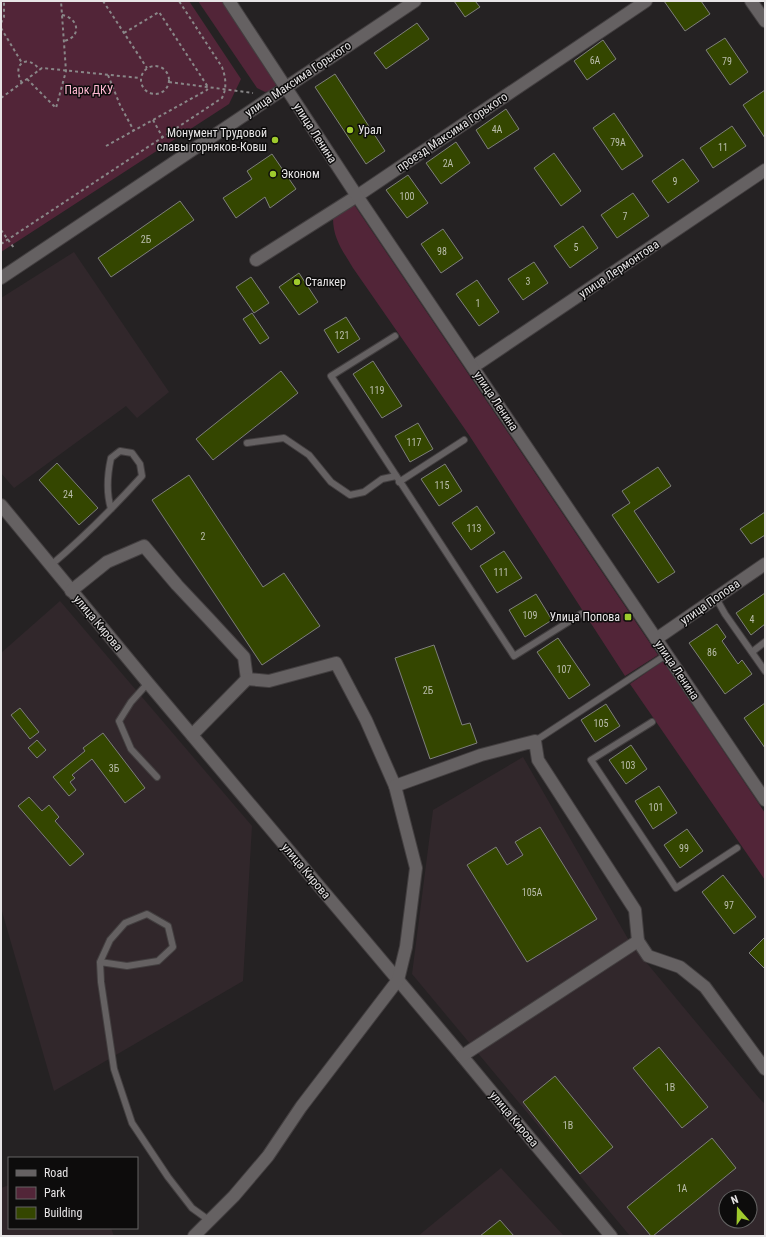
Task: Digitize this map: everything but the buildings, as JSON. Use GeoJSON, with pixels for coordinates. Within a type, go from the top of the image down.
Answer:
{"type":"FeatureCollection","features":[{"type":"Feature","properties":{"kind":"street","name":"улица Ленина"},"geometry":{"type":"LineString","coordinates":[[229,1],[357,196],[765,800]]}},
{"type":"Feature","properties":{"kind":"street","name":"улица Максима Горького"},"geometry":{"type":"LineString","coordinates":[[1,278],[415,1]]}},
{"type":"Feature","properties":{"kind":"street","name":"проезд Максима Горького"},"geometry":{"type":"LineString","coordinates":[[256,260],[357,196],[646,1]]}},
{"type":"Feature","properties":{"kind":"street"},"geometry":{"type":"LineString","coordinates":[[756,3],[765,21]]}},
{"type":"Feature","properties":{"kind":"street","name":"улица Лермонтова"},"geometry":{"type":"LineString","coordinates":[[473,367],[765,170]]}},
{"type":"Feature","properties":{"kind":"street","name":"улица Кирова"},"geometry":{"type":"LineString","coordinates":[[1,505],[50,566],[462,1056],[611,1236]]}},
{"type":"Feature","properties":{"kind":"street"},"geometry":{"type":"LineString","coordinates":[[72,591],[107,562],[144,546],[177,585],[244,657],[247,679]]}},
{"type":"Feature","properties":{"kind":"street","name":"улица Попова"},"geometry":{"type":"LineString","coordinates":[[656,639],[765,564]]}},
{"type":"Feature","properties":{"kind":"street"},"geometry":{"type":"LineString","coordinates":[[194,1236],[234,1196],[268,1156],[301,1107],[398,980],[406,946],[416,868],[395,786],[366,720],[336,663],[269,681],[247,679]]}},
{"type":"Feature","properties":{"kind":"street"},"geometry":{"type":"LineString","coordinates":[[192,735],[247,679]]}},
{"type":"Feature","properties":{"kind":"street"},"geometry":{"type":"LineString","coordinates":[[395,786],[481,755],[536,741],[538,760],[635,910],[638,941],[648,956],[680,967],[705,987],[765,1069]]}},
{"type":"Feature","properties":{"kind":"street"},"geometry":{"type":"LineString","coordinates":[[462,1056],[638,941]]}},
{"type":"Feature","properties":{"kind":"lane"},"geometry":{"type":"LineString","coordinates":[[395,336],[331,376],[514,656],[580,614]]}},
{"type":"Feature","properties":{"kind":"lane"},"geometry":{"type":"LineString","coordinates":[[247,443],[284,438],[309,455],[331,482],[350,495],[364,492],[382,479],[398,479],[464,440]]}},
{"type":"Feature","properties":{"kind":"lane"},"geometry":{"type":"LineString","coordinates":[[50,566],[82,538],[120,501],[142,476],[140,464],[132,453],[120,451],[111,458],[108,473],[108,499],[111,509]]}},
{"type":"Feature","properties":{"kind":"lane"},"geometry":{"type":"LineString","coordinates":[[716,598],[725,614],[765,671]]}},
{"type":"Feature","properties":{"kind":"lane"},"geometry":{"type":"LineString","coordinates":[[752,652],[765,642]]}},
{"type":"Feature","properties":{"kind":"lane"},"geometry":{"type":"LineString","coordinates":[[536,741],[666,655]]}},
{"type":"Feature","properties":{"kind":"lane"},"geometry":{"type":"LineString","coordinates":[[148,683],[131,702],[120,721],[130,749],[157,777]]}},
{"type":"Feature","properties":{"kind":"lane"},"geometry":{"type":"LineString","coordinates":[[652,722],[591,760],[676,888],[737,848]]}},
{"type":"Feature","properties":{"kind":"lane"},"geometry":{"type":"LineString","coordinates":[[100,962],[127,966],[158,961],[173,947],[168,926],[147,914],[125,923],[110,940],[100,962],[100,982],[114,1069],[132,1123],[168,1177],[192,1208],[210,1221]]}},
{"type":"Feature","properties":{"kind":"path"},"geometry":{"type":"LineString","coordinates":[[1,22],[4,17],[4,1]]}},
{"type":"Feature","properties":{"kind":"path"},"geometry":{"type":"LineString","coordinates":[[26,79],[56,108],[66,71],[61,1]]}},
{"type":"Feature","properties":{"kind":"path"},"geometry":{"type":"LineString","coordinates":[[103,1],[147,68]]}},
{"type":"Feature","properties":{"kind":"path"},"geometry":{"type":"LineString","coordinates":[[1,244],[222,98],[225,89],[222,67],[179,1]]}},
{"type":"Feature","properties":{"kind":"path"},"geometry":{"type":"LineString","coordinates":[[124,34],[159,12],[208,87]]}},
{"type":"Feature","properties":{"kind":"path"},"geometry":{"type":"LineString","coordinates":[[62,15],[72,19],[75,22],[76,27],[74,36],[70,40],[64,41]]}},
{"type":"Feature","properties":{"kind":"path"},"geometry":{"type":"LineString","coordinates":[[1,28],[22,63]]}},
{"type":"Feature","properties":{"kind":"path"},"geometry":{"type":"LineString","coordinates":[[22,83],[17,74],[18,67],[22,63],[28,61],[32,62],[40,70]]}},
{"type":"Feature","properties":{"kind":"path"},"geometry":{"type":"LineString","coordinates":[[156,66],[161,67],[168,74],[169,82],[163,92],[153,94],[144,90],[141,85],[140,78],[143,71],[147,68],[156,66]]}},
{"type":"Feature","properties":{"kind":"path"},"geometry":{"type":"LineString","coordinates":[[1,98],[42,68],[140,78]]}},
{"type":"Feature","properties":{"kind":"path"},"geometry":{"type":"LineString","coordinates":[[108,75],[120,106],[134,131]]}},
{"type":"Feature","properties":{"kind":"path"},"geometry":{"type":"LineString","coordinates":[[169,82],[253,93]]}},
{"type":"Feature","properties":{"kind":"path"},"geometry":{"type":"LineString","coordinates":[[106,146],[207,90],[208,87]]}},
{"type":"Feature","properties":{"kind":"path"},"geometry":{"type":"LineString","coordinates":[[153,120],[163,138]]}},
{"type":"Feature","properties":{"kind":"path"},"geometry":{"type":"LineString","coordinates":[[1,230],[14,248]]}},
{"type":"Feature","properties":{"kind":"shaded area"},"geometry":{"type":"Polygon","coordinates":[[[74,252],[169,392],[137,418],[126,406],[14,488],[1,473],[1,298],[74,252]]]}},
{"type":"Feature","properties":{"kind":"shaded area"},"geometry":{"type":"Polygon","coordinates":[[[60,601],[252,826],[243,981],[54,1091],[1,908],[1,653],[60,601]]]}},
{"type":"Feature","properties":{"kind":"shaded area"},"geometry":{"type":"Polygon","coordinates":[[[523,757],[631,944],[765,1104],[765,1236],[630,1236],[412,974],[433,810],[523,757]]]}},
{"type":"Feature","properties":{"kind":"shaded area"},"geometry":{"type":"Polygon","coordinates":[[[501,1168],[564,1236],[418,1236],[501,1168]]]}},
{"type":"Feature","properties":{"kind":"shaded area"},"geometry":{"type":"Polygon","coordinates":[[[8,1185],[8,1229],[111,1229],[114,1236],[1,1236],[1,1188],[8,1185]]]}},
{"type":"Feature","properties":{"kind":"green space","name":"Парк ДКУ"},"geometry":{"type":"Polygon","coordinates":[[[1,1],[189,1],[241,79],[229,104],[1,252],[1,1]]]}},
{"type":"Feature","properties":{"kind":"green space"},"geometry":{"type":"Polygon","coordinates":[[[198,1],[224,1],[277,84],[270,91],[265,92],[257,88],[198,1]]]}},
{"type":"Feature","properties":{"kind":"green space"},"geometry":{"type":"Polygon","coordinates":[[[350,206],[355,206],[658,655],[625,676],[469,435],[342,250],[333,225],[333,218],[350,206]]]}},
{"type":"Feature","properties":{"kind":"green space"},"geometry":{"type":"Polygon","coordinates":[[[663,661],[765,813],[765,880],[630,684],[663,661]]]}},
{"type":"Feature","properties":{"kind":"place","name":"Урал"},"geometry":{"type":"Point","coordinates":[350,130]}},
{"type":"Feature","properties":{"kind":"place","name":"Монумент Трудовой славы горняков-Ковш"},"geometry":{"type":"Point","coordinates":[275,140]}},
{"type":"Feature","properties":{"kind":"place","name":"Эконом"},"geometry":{"type":"Point","coordinates":[273,174]}},
{"type":"Feature","properties":{"kind":"place","name":"Сталкер"},"geometry":{"type":"Point","coordinates":[297,282]}},
{"type":"Feature","properties":{"kind":"place","name":"Улица Попова"},"geometry":{"type":"Point","coordinates":[628,617]}}]}
